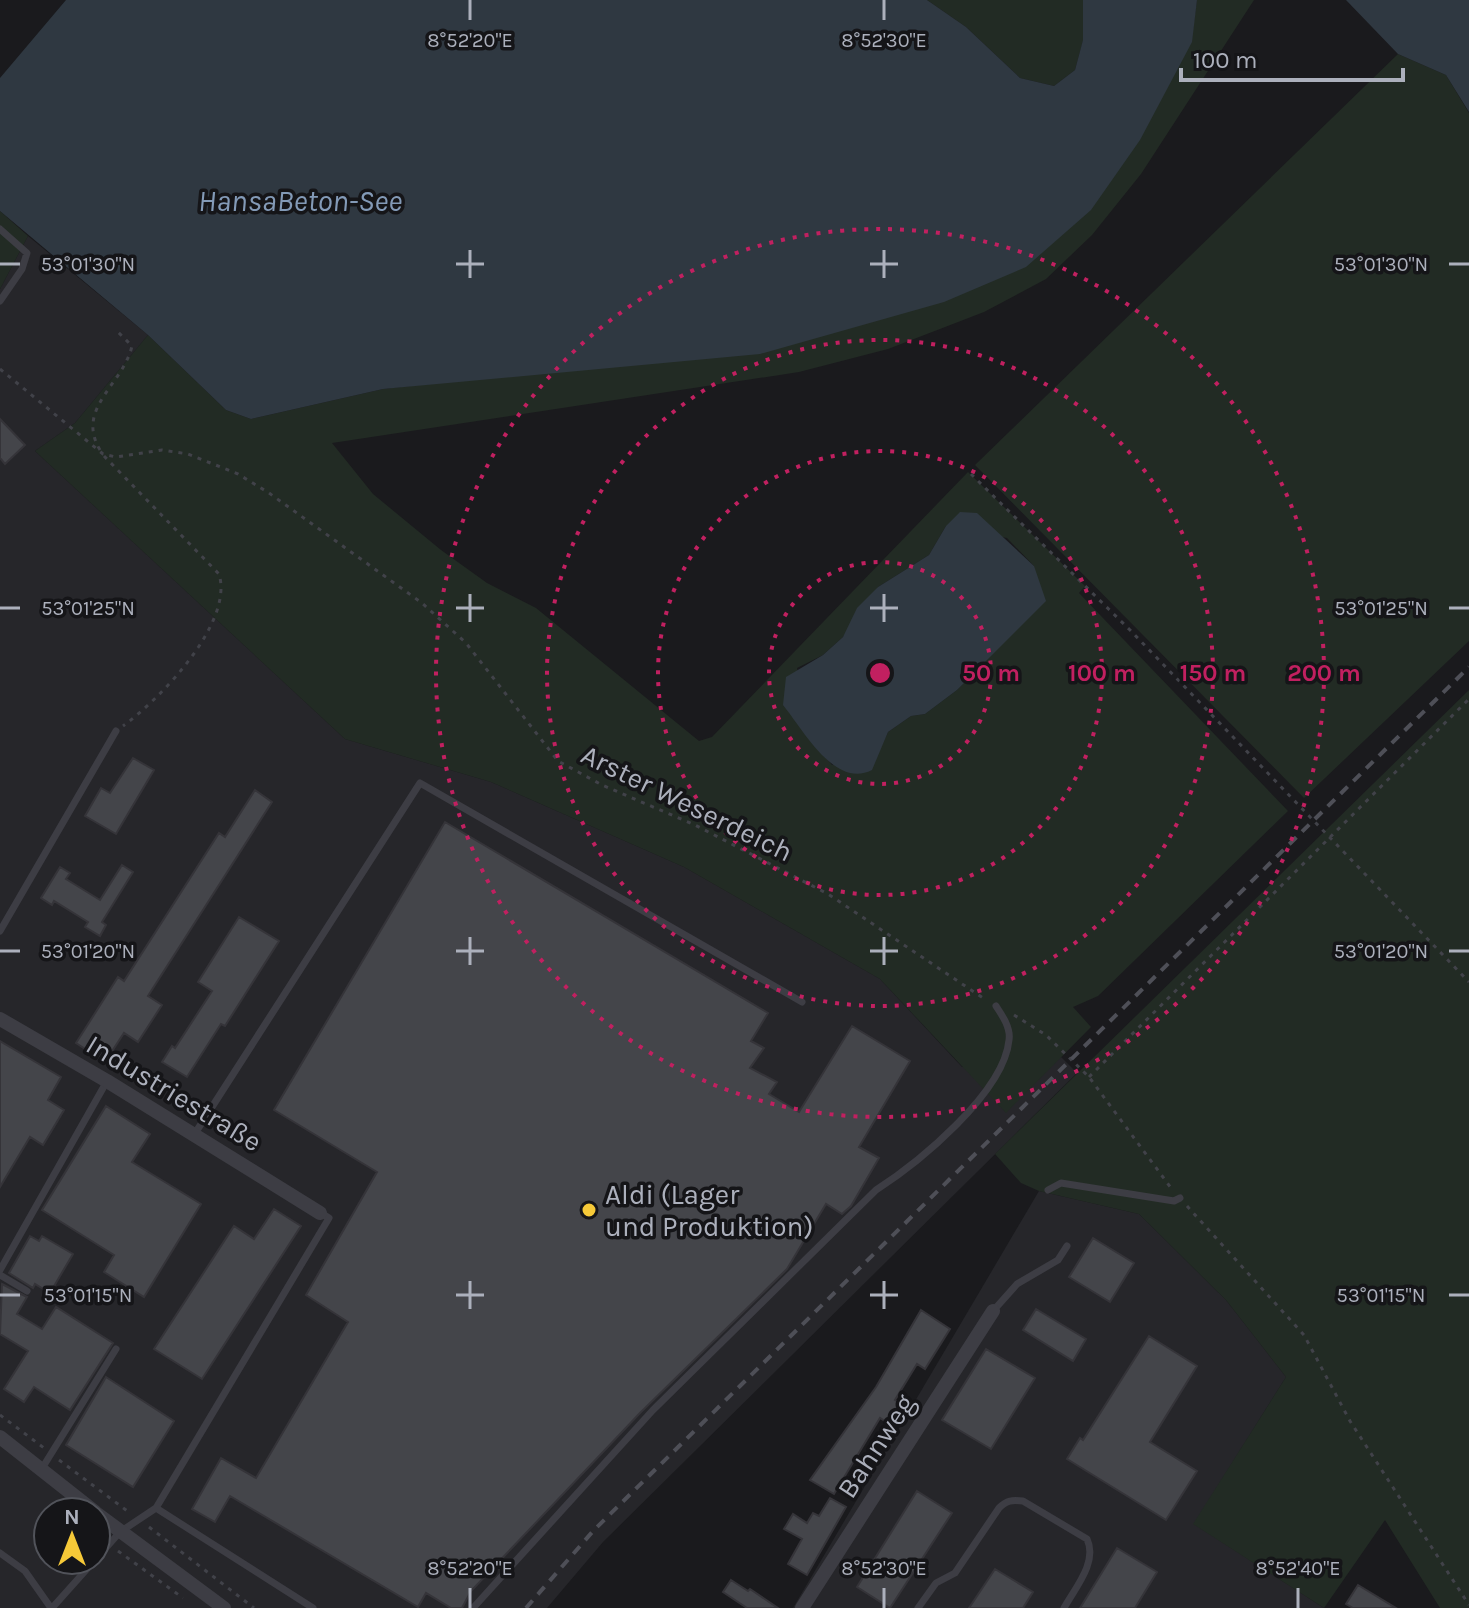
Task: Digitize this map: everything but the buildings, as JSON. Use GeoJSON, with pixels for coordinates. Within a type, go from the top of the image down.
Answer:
{"type":"FeatureCollection","features":[{"type":"Feature","properties":{"kind":"street","name":"Industriestraße"},"geometry":{"type":"LineString","coordinates":[[0,1019],[107,1081],[320,1213]]}},
{"type":"Feature","properties":{"kind":"street","name":"Bahnweg"},"geometry":{"type":"LineString","coordinates":[[802,1608],[993,1311]]}},
{"type":"Feature","properties":{"kind":"street"},"geometry":{"type":"LineString","coordinates":[[0,1437],[74,1496]]}},
{"type":"Feature","properties":{"kind":"street"},"geometry":{"type":"LineString","coordinates":[[112,1526],[224,1608]]}},
{"type":"Feature","properties":{"kind":"lane"},"geometry":{"type":"LineString","coordinates":[[0,229],[27,253],[13,284],[0,301]]}},
{"type":"Feature","properties":{"kind":"lane"},"geometry":{"type":"LineString","coordinates":[[0,931],[116,731]]}},
{"type":"Feature","properties":{"kind":"lane"},"geometry":{"type":"LineString","coordinates":[[194,1135],[420,783],[802,1002]]}},
{"type":"Feature","properties":{"kind":"lane"},"geometry":{"type":"LineString","coordinates":[[473,1608],[653,1410],[876,1190],[903,1173],[963,1116],[997,1076],[1010,1038],[996,1006]]}},
{"type":"Feature","properties":{"kind":"lane"},"geometry":{"type":"LineString","coordinates":[[27,1291],[0,1272],[107,1081]]}},
{"type":"Feature","properties":{"kind":"lane"},"geometry":{"type":"LineString","coordinates":[[1048,1190],[1061,1183],[1174,1201],[1180,1198]]}},
{"type":"Feature","properties":{"kind":"lane"},"geometry":{"type":"LineString","coordinates":[[112,1541],[120,1532],[156,1508],[329,1218],[320,1213]]}},
{"type":"Feature","properties":{"kind":"lane"},"geometry":{"type":"LineString","coordinates":[[993,1311],[1017,1284],[1058,1260],[1067,1246]]}},
{"type":"Feature","properties":{"kind":"lane"},"geometry":{"type":"LineString","coordinates":[[41,1470],[116,1349]]}},
{"type":"Feature","properties":{"kind":"lane"},"geometry":{"type":"LineString","coordinates":[[918,1608],[936,1583],[955,1573],[1005,1501],[1014,1500],[1023,1501],[1087,1539],[1090,1545],[1090,1561],[1064,1608]]}},
{"type":"Feature","properties":{"kind":"lane"},"geometry":{"type":"LineString","coordinates":[[156,1508],[313,1608]]}},
{"type":"Feature","properties":{"kind":"lane"},"geometry":{"type":"LineString","coordinates":[[0,1553],[25,1571],[52,1608],[81,1576]]}},
{"type":"Feature","properties":{"kind":"path"},"geometry":{"type":"LineString","coordinates":[[103,454],[91,435],[91,420],[129,358],[132,346],[116,330]]}},
{"type":"Feature","properties":{"kind":"path"},"geometry":{"type":"LineString","coordinates":[[0,369],[103,454],[219,574],[223,588],[212,620],[183,669],[138,715],[116,731]]}},
{"type":"Feature","properties":{"kind":"path","name":"Arster Weserdeich"},"geometry":{"type":"LineString","coordinates":[[103,454],[116,457],[162,450],[188,454],[259,486],[422,603],[444,623],[505,688],[534,735],[558,761],[602,785],[695,825],[828,894],[996,1006],[1046,1035],[1089,1077],[1180,1198],[1304,1335],[1350,1421],[1469,1605]]}},
{"type":"Feature","properties":{"kind":"path"},"geometry":{"type":"LineString","coordinates":[[971,474],[1120,620],[1469,982]]}},
{"type":"Feature","properties":{"kind":"path"},"geometry":{"type":"LineString","coordinates":[[1089,1077],[1469,699]]}},
{"type":"Feature","properties":{"kind":"path"},"geometry":{"type":"LineString","coordinates":[[0,1415],[254,1608]]}},
{"type":"Feature","properties":{"kind":"path"},"geometry":{"type":"LineString","coordinates":[[112,1547],[185,1599]]}},
{"type":"Feature","properties":{"kind":"shaded area"},"geometry":{"type":"Polygon","coordinates":[[[927,0],[1083,0],[1083,41],[1075,70],[1054,86],[1020,78],[966,27],[927,0]]]}},
{"type":"Feature","properties":{"kind":"shaded area"},"geometry":{"type":"Polygon","coordinates":[[[1197,0],[1254,0],[1141,174],[1092,235],[1046,279],[984,312],[888,349],[799,372],[332,443],[373,494],[441,550],[487,583],[536,608],[699,741],[712,737],[968,472],[1085,586],[1079,593],[1288,811],[1098,996],[1073,1007],[1091,1027],[1006,1113],[880,979],[684,867],[491,782],[345,739],[35,451],[75,423],[148,335],[226,410],[251,419],[383,389],[521,374],[1191,42],[1197,0]],[[946,526],[929,555],[878,587],[843,637],[823,655],[797,668],[814,743],[832,765],[881,747],[888,732],[911,716],[925,714],[957,690],[1018,626],[1034,566],[1007,538],[946,526]]]}},
{"type":"Feature","properties":{"kind":"shaded area"},"geometry":{"type":"Polygon","coordinates":[[[1398,54],[1446,75],[1469,113],[1469,641],[1304,798],[975,465],[1398,54]]]}},
{"type":"Feature","properties":{"kind":"shaded area"},"geometry":{"type":"Polygon","coordinates":[[[0,211],[28,236],[0,289],[0,211]]]}},
{"type":"Feature","properties":{"kind":"shaded area"},"geometry":{"type":"Polygon","coordinates":[[[28,236],[148,335],[75,423],[35,451],[345,739],[491,782],[684,867],[880,979],[962,1067],[1061,1057],[1077,1073],[603,1542],[547,1608],[0,1608],[0,289],[28,236]]]}},
{"type":"Feature","properties":{"kind":"shaded area"},"geometry":{"type":"Polygon","coordinates":[[[1469,690],[1469,1608],[1440,1608],[1385,1520],[1324,1608],[1193,1524],[1286,1377],[1226,1300],[1139,1214],[1039,1191],[1021,1183],[995,1154],[1469,690]]]}},
{"type":"Feature","properties":{"kind":"shaded area"},"geometry":{"type":"Polygon","coordinates":[[[1039,1191],[1139,1214],[1226,1300],[1286,1377],[1194,1524],[1324,1608],[793,1608],[1039,1191]]]}},
{"type":"Feature","properties":{"kind":"water","name":"HansaBeton-See"},"geometry":{"type":"Polygon","coordinates":[[[66,0],[927,0],[966,27],[1020,78],[1054,86],[1075,70],[1083,40],[1083,0],[1197,0],[1192,42],[1140,140],[1091,210],[1026,267],[944,302],[760,354],[383,389],[251,419],[226,410],[148,335],[0,211],[0,78],[66,0]]]}},
{"type":"Feature","properties":{"kind":"water"},"geometry":{"type":"Polygon","coordinates":[[[1346,0],[1469,0],[1469,112],[1446,75],[1398,54],[1346,0]]]}},
{"type":"Feature","properties":{"kind":"water"},"geometry":{"type":"Polygon","coordinates":[[[960,512],[977,513],[1034,566],[1046,601],[957,690],[925,714],[911,716],[888,732],[872,770],[858,774],[845,772],[822,754],[783,705],[786,677],[823,655],[843,637],[857,608],[878,587],[929,555],[946,526],[960,512]]]}},
{"type":"Feature","properties":{"kind":"railway"},"geometry":{"type":"LineString","coordinates":[[526,1608],[594,1530],[1469,667]]}},
{"type":"Feature","properties":{"kind":"place","name":"Aldi (Lager und Produktion)"},"geometry":{"type":"Point","coordinates":[589,1210]}}]}
